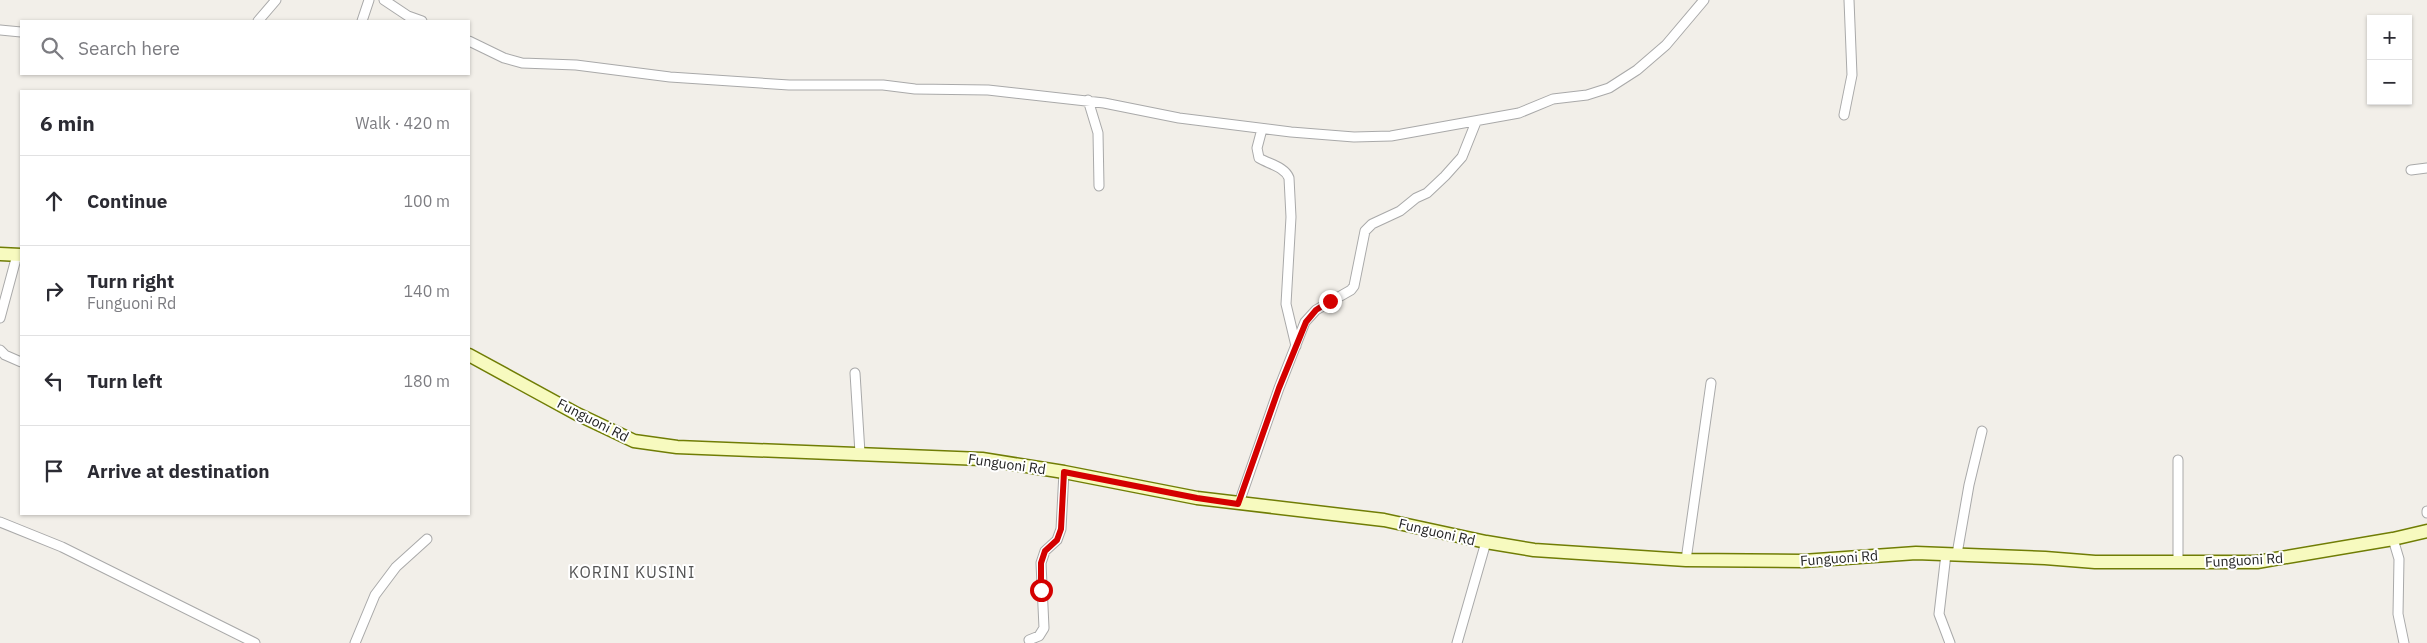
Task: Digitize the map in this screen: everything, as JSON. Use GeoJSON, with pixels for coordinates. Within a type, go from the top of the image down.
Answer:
{"type":"FeatureCollection","features":[{"type":"Feature","properties":{"kind":"street"},"geometry":{"type":"LineString","coordinates":[[259,20],[276,0]]}},
{"type":"Feature","properties":{"kind":"street"},"geometry":{"type":"LineString","coordinates":[[362,20],[369,0]]}},
{"type":"Feature","properties":{"kind":"street"},"geometry":{"type":"LineString","coordinates":[[384,0],[408,16],[419,20]]}},
{"type":"Feature","properties":{"kind":"street"},"geometry":{"type":"LineString","coordinates":[[470,41],[504,58],[530,64],[576,65],[670,76],[788,85],[883,85],[915,89],[988,90],[1088,100],[1162,115],[1262,129],[1354,137],[1391,136],[1519,113],[1566,96],[1597,93],[1618,84],[1666,45],[1704,0]]}},
{"type":"Feature","properties":{"kind":"street"},"geometry":{"type":"LineString","coordinates":[[1844,115],[1852,75],[1850,0]]}},
{"type":"Feature","properties":{"kind":"street"},"geometry":{"type":"LineString","coordinates":[[0,30],[20,32]]}},
{"type":"Feature","properties":{"kind":"street"},"geometry":{"type":"LineString","coordinates":[[1088,100],[1098,133],[1099,186]]}},
{"type":"Feature","properties":{"kind":"street"},"geometry":{"type":"LineString","coordinates":[[1238,504],[1296,346],[1310,315],[1330,301],[1347,293],[1354,286],[1365,231],[1372,224],[1400,211],[1416,198],[1427,193],[1445,176],[1462,157],[1476,122]]}},
{"type":"Feature","properties":{"kind":"street"},"geometry":{"type":"LineString","coordinates":[[1262,129],[1257,148],[1259,158],[1280,168],[1289,178],[1290,217],[1286,304],[1296,346]]}},
{"type":"Feature","properties":{"kind":"street"},"geometry":{"type":"LineString","coordinates":[[2411,170],[2427,168]]}},
{"type":"Feature","properties":{"kind":"street"},"geometry":{"type":"LineString","coordinates":[[0,254],[19,255],[0,318]]}},
{"type":"Feature","properties":{"kind":"street"},"geometry":{"type":"LineString","coordinates":[[0,350],[5,355],[20,362]]}},
{"type":"Feature","properties":{"kind":"street","name":"Funguoni Rd"},"geometry":{"type":"LineString","coordinates":[[470,356],[577,414],[634,441],[677,447],[982,459],[1064,472],[1197,498],[1384,520],[1486,542],[1534,550],[1686,560],[1803,561],[1916,553],[2095,562],[2257,562],[2393,539],[2427,531]]}},
{"type":"Feature","properties":{"kind":"street"},"geometry":{"type":"LineString","coordinates":[[855,373],[860,453]]}},
{"type":"Feature","properties":{"kind":"street"},"geometry":{"type":"LineString","coordinates":[[1686,560],[1711,383]]}},
{"type":"Feature","properties":{"kind":"street"},"geometry":{"type":"LineString","coordinates":[[1950,643],[1939,614],[1982,430]]}},
{"type":"Feature","properties":{"kind":"street"},"geometry":{"type":"LineString","coordinates":[[2178,460],[2178,562]]}},
{"type":"Feature","properties":{"kind":"street"},"geometry":{"type":"LineString","coordinates":[[1029,640],[1039,636],[1044,628],[1041,563],[1045,551],[1057,540],[1061,529],[1064,472]]}},
{"type":"Feature","properties":{"kind":"street"},"geometry":{"type":"LineString","coordinates":[[0,522],[62,547],[255,643]]}},
{"type":"Feature","properties":{"kind":"street"},"geometry":{"type":"LineString","coordinates":[[355,643],[375,595],[396,567],[427,539]]}},
{"type":"Feature","properties":{"kind":"street"},"geometry":{"type":"LineString","coordinates":[[2393,539],[2399,559],[2398,614],[2404,643]]}},
{"type":"Feature","properties":{"kind":"street"},"geometry":{"type":"LineString","coordinates":[[1457,643],[1486,542]]}},
{"type":"Feature","properties":{"kind":"district","name":"KORINI KUSINI"},"geometry":{"type":"Point","coordinates":[632,572]}},
{"type":"Feature","properties":{"kind":"route"},"geometry":{"type":"LineString","coordinates":[[1041,590],[1041,563],[1045,551],[1057,540],[1061,529],[1064,472],[1197,498],[1238,504],[1279,388],[1306,322],[1310,315],[1330,301]]}}]}
